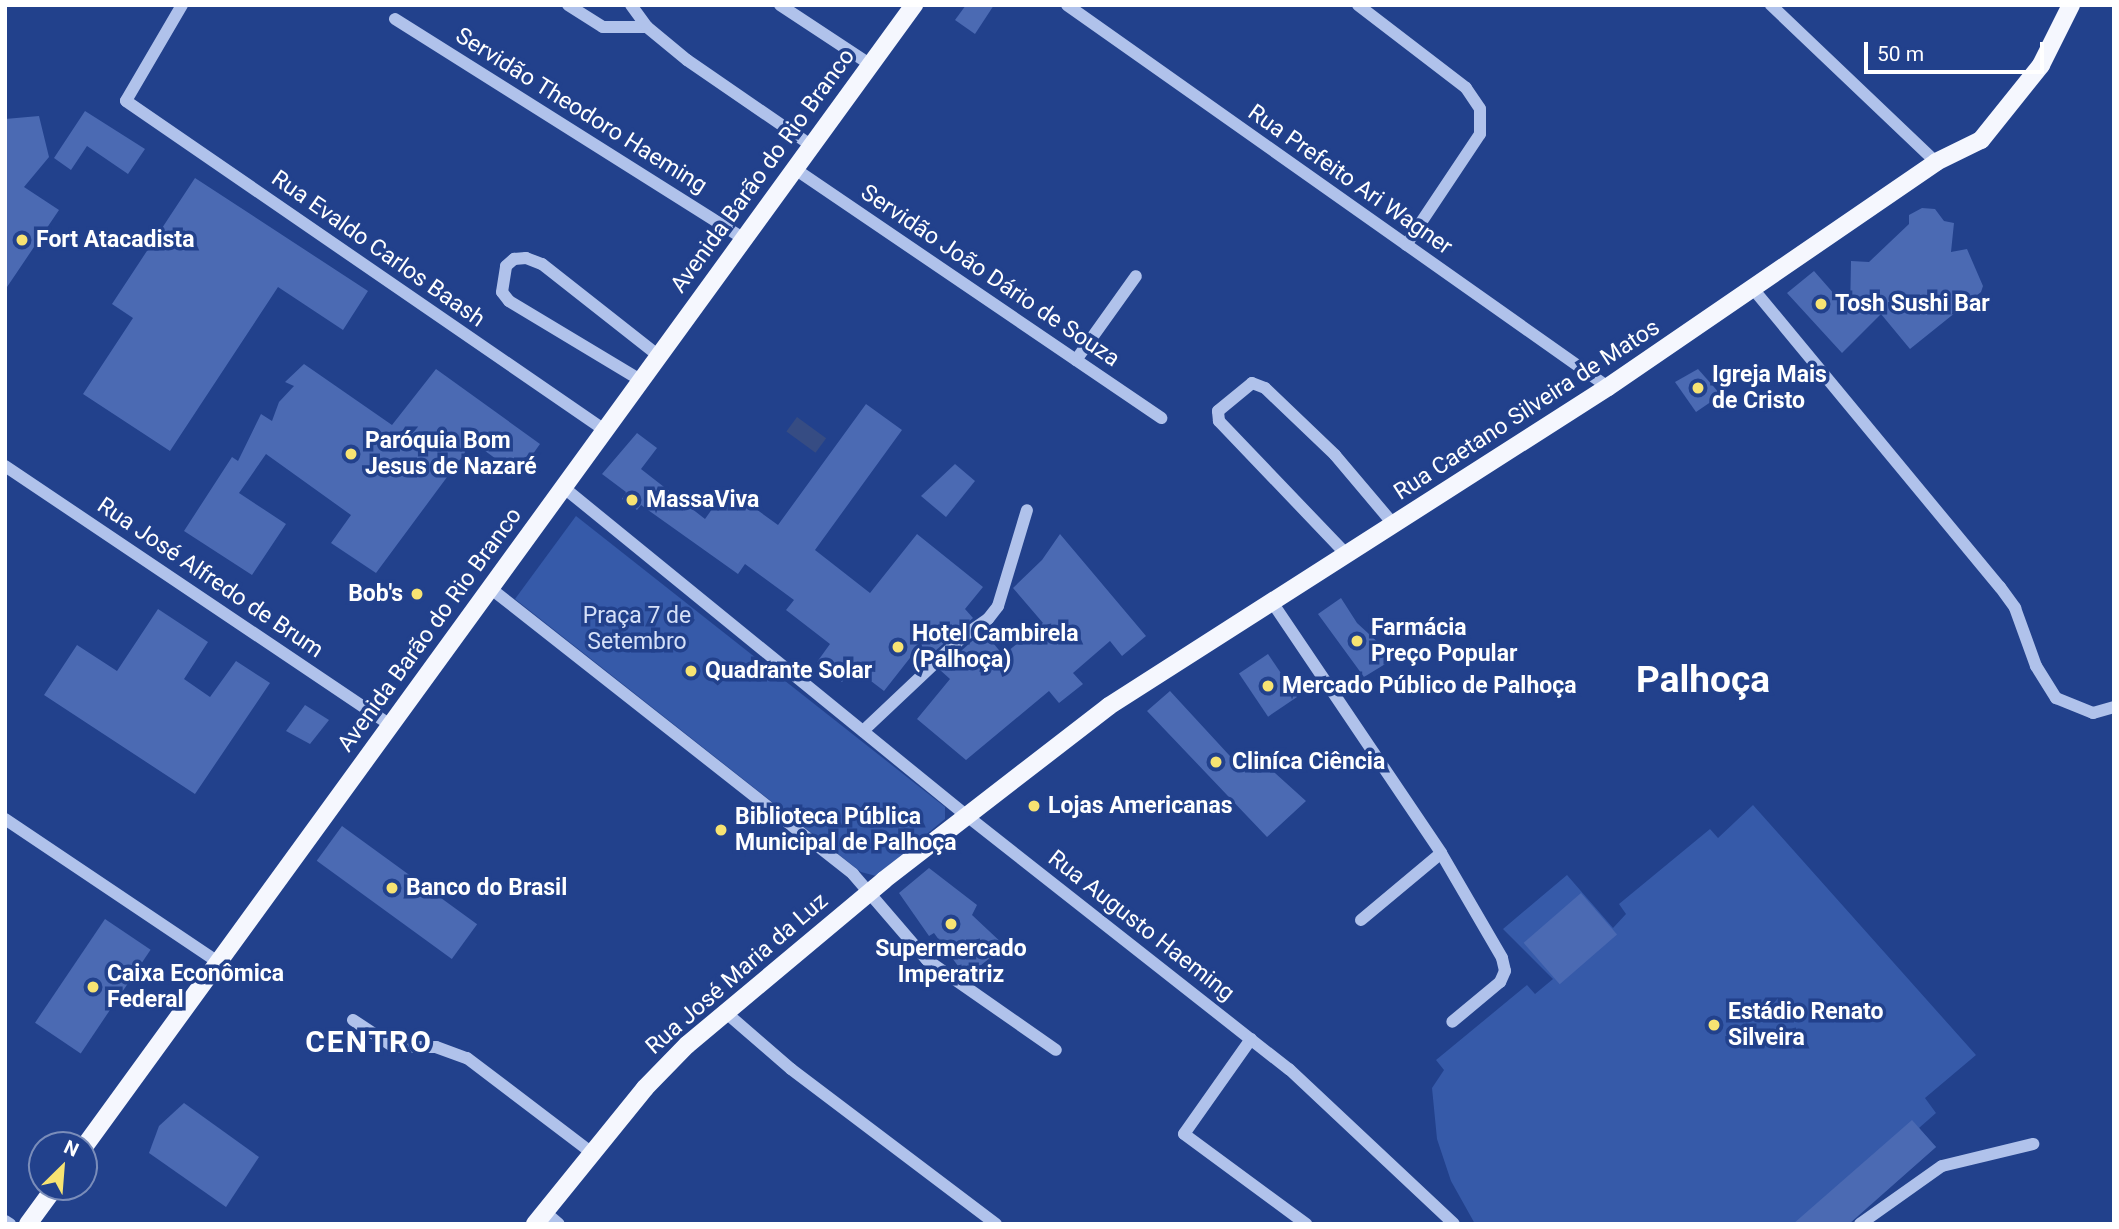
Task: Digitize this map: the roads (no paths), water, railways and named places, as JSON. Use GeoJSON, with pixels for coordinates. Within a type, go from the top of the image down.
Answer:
{"type":"FeatureCollection","features":[{"type":"Feature","properties":{"kind":"main road","name":"Avenida Barão do Rio Branco"},"geometry":{"type":"LineString","coordinates":[[96,1131],[914,5]]}},
{"type":"Feature","properties":{"kind":"main road","name":"Rua Caetano Silveira de Matos"},"geometry":{"type":"LineString","coordinates":[[967,816],[1110,706],[1274,604],[1608,387],[1754,290],[1936,162],[1981,140],[2041,65],[2071,5]]}},
{"type":"Feature","properties":{"kind":"main road","name":"Rua José Maria da Luz"},"geometry":{"type":"LineString","coordinates":[[546,1220],[593,1153],[645,1088],[724,1011],[967,816]]}},
{"type":"Feature","properties":{"kind":"main road"},"geometry":{"type":"LineString","coordinates":[[28,1224],[45,1201]]}},
{"type":"Feature","properties":{"kind":"street","name":"Rua Evaldo Carlos Baash"},"geometry":{"type":"LineString","coordinates":[[182,5],[126,101],[606,431]]}},
{"type":"Feature","properties":{"kind":"street"},"geometry":{"type":"LineString","coordinates":[[568,5],[603,27],[647,27]]}},
{"type":"Feature","properties":{"kind":"street"},"geometry":{"type":"LineString","coordinates":[[631,5],[647,27],[812,146]]}},
{"type":"Feature","properties":{"kind":"street"},"geometry":{"type":"LineString","coordinates":[[780,5],[871,65]]}},
{"type":"Feature","properties":{"kind":"street","name":"Rua Prefeito Ari Wagner"},"geometry":{"type":"LineString","coordinates":[[1067,5],[1608,387]]}},
{"type":"Feature","properties":{"kind":"street"},"geometry":{"type":"LineString","coordinates":[[1358,5],[1466,88],[1480,109],[1480,134],[1406,245]]}},
{"type":"Feature","properties":{"kind":"street"},"geometry":{"type":"LineString","coordinates":[[1771,5],[1936,162]]}},
{"type":"Feature","properties":{"kind":"street","name":"Servidão Theodoro Haeming"},"geometry":{"type":"LineString","coordinates":[[395,19],[744,239]]}},
{"type":"Feature","properties":{"kind":"street","name":"Servidão João Dário de Souza"},"geometry":{"type":"LineString","coordinates":[[795,169],[1162,418]]}},
{"type":"Feature","properties":{"kind":"street"},"geometry":{"type":"LineString","coordinates":[[642,381],[509,301],[502,292],[506,265],[514,259],[526,258],[542,264],[660,357]]}},
{"type":"Feature","properties":{"kind":"street"},"geometry":{"type":"LineString","coordinates":[[1076,360],[1136,276]]}},
{"type":"Feature","properties":{"kind":"street"},"geometry":{"type":"LineString","coordinates":[[1754,290],[2000,587],[2015,608],[2036,666],[2056,698],[2092,713],[2114,707]]}},
{"type":"Feature","properties":{"kind":"street"},"geometry":{"type":"LineString","coordinates":[[1348,556],[1219,421],[1217,411],[1252,383],[1265,388],[1335,455],[1395,526]]}},
{"type":"Feature","properties":{"kind":"street","name":"Rua José Alfredo de Brum"},"geometry":{"type":"LineString","coordinates":[[5,466],[392,726]]}},
{"type":"Feature","properties":{"kind":"street"},"geometry":{"type":"LineString","coordinates":[[563,487],[967,816]]}},
{"type":"Feature","properties":{"kind":"street"},"geometry":{"type":"LineString","coordinates":[[863,731],[965,635],[988,620],[998,606],[1027,510]]}},
{"type":"Feature","properties":{"kind":"street"},"geometry":{"type":"LineString","coordinates":[[490,588],[869,892],[927,960],[1056,1050]]}},
{"type":"Feature","properties":{"kind":"street"},"geometry":{"type":"LineString","coordinates":[[1274,604],[1441,853],[1505,971],[1500,982],[1452,1022]]}},
{"type":"Feature","properties":{"kind":"street","name":"Rua Augusto Haeming"},"geometry":{"type":"LineString","coordinates":[[967,816],[1289,1069],[1454,1224]]}},
{"type":"Feature","properties":{"kind":"street"},"geometry":{"type":"LineString","coordinates":[[5,819],[218,962]]}},
{"type":"Feature","properties":{"kind":"street"},"geometry":{"type":"LineString","coordinates":[[1360,920],[1441,853]]}},
{"type":"Feature","properties":{"kind":"street"},"geometry":{"type":"LineString","coordinates":[[724,1011],[801,1077],[996,1224]]}},
{"type":"Feature","properties":{"kind":"street"},"geometry":{"type":"LineString","coordinates":[[353,1020],[394,1047],[436,1047],[467,1058],[593,1153]]}},
{"type":"Feature","properties":{"kind":"street"},"geometry":{"type":"LineString","coordinates":[[1251,1039],[1184,1134],[1306,1224]]}},
{"type":"Feature","properties":{"kind":"street"},"geometry":{"type":"LineString","coordinates":[[1860,1224],[1942,1166],[2034,1144]]}},
{"type":"Feature","properties":{"kind":"street"},"geometry":{"type":"LineString","coordinates":[[5,1221],[10,1224]]}},
{"type":"Feature","properties":{"kind":"place","name":"Fort Atacadista"},"geometry":{"type":"Point","coordinates":[22,240]}},
{"type":"Feature","properties":{"kind":"place","name":"Tosh Sushi Bar"},"geometry":{"type":"Point","coordinates":[1821,304]}},
{"type":"Feature","properties":{"kind":"place","name":"Igreja Mais de Cristo"},"geometry":{"type":"Point","coordinates":[1698,388]}},
{"type":"Feature","properties":{"kind":"place","name":"Paróquia Bom Jesus de Nazaré"},"geometry":{"type":"Point","coordinates":[351,454]}},
{"type":"Feature","properties":{"kind":"place","name":"MassaViva"},"geometry":{"type":"Point","coordinates":[632,500]}},
{"type":"Feature","properties":{"kind":"place","name":"Bob's"},"geometry":{"type":"Point","coordinates":[417,594]}},
{"type":"Feature","properties":{"kind":"place","name":"Farmácia Preço Popular"},"geometry":{"type":"Point","coordinates":[1357,641]}},
{"type":"Feature","properties":{"kind":"place","name":"Hotel Cambirela (Palhoça)"},"geometry":{"type":"Point","coordinates":[898,647]}},
{"type":"Feature","properties":{"kind":"place","name":"Quadrante Solar"},"geometry":{"type":"Point","coordinates":[691,671]}},
{"type":"Feature","properties":{"kind":"place","name":"Mercado Público de Palhoça"},"geometry":{"type":"Point","coordinates":[1268,686]}},
{"type":"Feature","properties":{"kind":"place","name":"Cliníca Ciência"},"geometry":{"type":"Point","coordinates":[1216,762]}},
{"type":"Feature","properties":{"kind":"place","name":"Lojas Americanas"},"geometry":{"type":"Point","coordinates":[1034,806]}},
{"type":"Feature","properties":{"kind":"place","name":"Biblioteca Pública Municipal de Palhoça"},"geometry":{"type":"Point","coordinates":[721,830]}},
{"type":"Feature","properties":{"kind":"place","name":"Banco do Brasil"},"geometry":{"type":"Point","coordinates":[392,888]}},
{"type":"Feature","properties":{"kind":"place","name":"Supermercado Imperatriz"},"geometry":{"type":"Point","coordinates":[951,924]}},
{"type":"Feature","properties":{"kind":"place","name":"Caixa Econômica Federal"},"geometry":{"type":"Point","coordinates":[93,987]}},
{"type":"Feature","properties":{"kind":"place","name":"Estádio Renato Silveira"},"geometry":{"type":"Point","coordinates":[1714,1025]}},
{"type":"Feature","properties":{"kind":"district","name":"Palhoça"},"geometry":{"type":"Point","coordinates":[1703,680]}},
{"type":"Feature","properties":{"kind":"district","name":"CENTRO"},"geometry":{"type":"Point","coordinates":[369,1042]}},
{"type":"Feature","properties":{"kind":"park label","name":"Praça 7 de Setembro"},"geometry":{"type":"Point","coordinates":[637,629]}}]}
